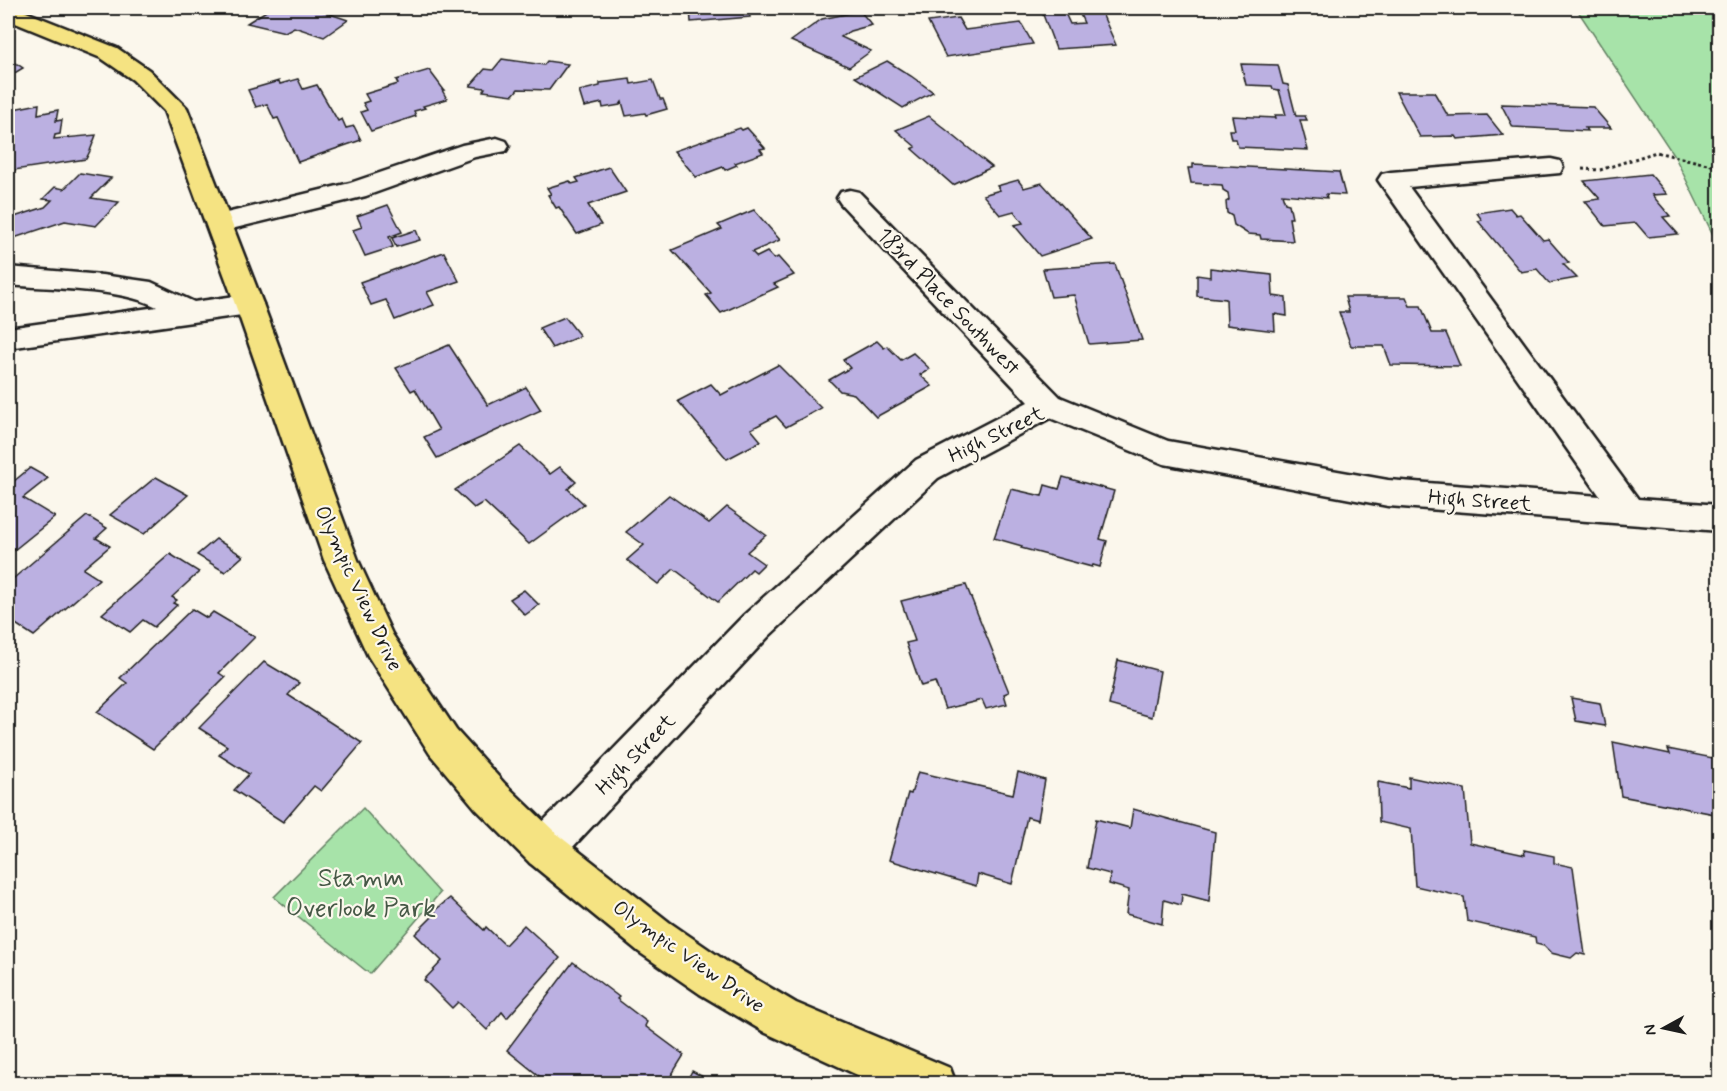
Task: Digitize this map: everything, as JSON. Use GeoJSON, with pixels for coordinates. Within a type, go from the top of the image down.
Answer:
{"type":"FeatureCollection","features":[{"type":"Feature","properties":{"kind":"main road","name":"Olympic View Drive"},"geometry":{"type":"LineString","coordinates":[[8,12],[109,53],[141,75],[175,108],[249,304],[341,561],[380,645],[443,742],[490,796],[544,849],[654,936],[724,984],[781,1018],[900,1071],[934,1083]]}},
{"type":"Feature","properties":{"kind":"street"},"geometry":{"type":"LineString","coordinates":[[219,223],[357,190],[471,150],[497,146]]}},
{"type":"Feature","properties":{"kind":"street"},"geometry":{"type":"LineString","coordinates":[[1551,167],[1391,180],[1629,511]]}},
{"type":"Feature","properties":{"kind":"street","name":"183rd Place Southwest"},"geometry":{"type":"LineString","coordinates":[[850,198],[1049,405]]}},
{"type":"Feature","properties":{"kind":"street"},"geometry":{"type":"LineString","coordinates":[[8,276],[102,284],[151,292],[190,312]]}},
{"type":"Feature","properties":{"kind":"street"},"geometry":{"type":"LineString","coordinates":[[8,338],[249,304]]}},
{"type":"Feature","properties":{"kind":"street","name":"High Street"},"geometry":{"type":"LineString","coordinates":[[544,849],[756,626],[927,468],[1049,405],[1164,452],[1376,491],[1719,518]]}},
{"type":"Feature","properties":{"kind":"path"},"geometry":{"type":"LineString","coordinates":[[1551,167],[1600,170],[1656,152],[1719,167]]}},
{"type":"Feature","properties":{"kind":"green space"},"geometry":{"type":"Polygon","coordinates":[[[1576,8],[1719,8],[1719,247],[1675,157],[1576,8]]]}},
{"type":"Feature","properties":{"kind":"green space","name":"Stamm Overlook Park"},"geometry":{"type":"Polygon","coordinates":[[[363,808],[440,893],[370,974],[274,897],[363,808]]]}},
{"type":"Feature","properties":{"kind":"building"},"geometry":{"type":"Polygon","coordinates":[[[271,8],[317,8],[348,20],[324,37],[294,27],[285,32],[247,23],[271,8]]]}},
{"type":"Feature","properties":{"kind":"building"},"geometry":{"type":"Polygon","coordinates":[[[690,8],[778,8],[749,10],[750,17],[691,22],[690,8]]]}},
{"type":"Feature","properties":{"kind":"building"},"geometry":{"type":"Polygon","coordinates":[[[1100,9],[1116,45],[1056,49],[1042,12],[1064,11],[1070,24],[1084,23],[1078,10],[1100,9]]]}},
{"type":"Feature","properties":{"kind":"building"},"geometry":{"type":"Polygon","coordinates":[[[860,11],[872,25],[850,31],[841,37],[871,51],[849,67],[791,41],[822,19],[860,11]]]}},
{"type":"Feature","properties":{"kind":"building"},"geometry":{"type":"Polygon","coordinates":[[[958,18],[965,30],[1021,23],[1033,44],[946,57],[928,22],[958,18]]]}},
{"type":"Feature","properties":{"kind":"building"},"geometry":{"type":"Polygon","coordinates":[[[502,59],[544,65],[547,61],[568,64],[549,90],[518,89],[513,95],[483,91],[485,88],[470,86],[485,69],[493,70],[502,59]]]}},
{"type":"Feature","properties":{"kind":"building"},"geometry":{"type":"Polygon","coordinates":[[[8,61],[17,64],[23,68],[8,77],[8,61]]]}},
{"type":"Feature","properties":{"kind":"building"},"geometry":{"type":"Polygon","coordinates":[[[887,61],[933,92],[903,108],[855,77],[887,61]]]}},
{"type":"Feature","properties":{"kind":"building"},"geometry":{"type":"Polygon","coordinates":[[[1241,64],[1278,65],[1283,84],[1288,85],[1296,116],[1305,116],[1307,120],[1300,120],[1308,150],[1238,147],[1236,139],[1231,139],[1229,130],[1235,130],[1232,116],[1276,118],[1275,115],[1286,115],[1279,90],[1273,89],[1272,86],[1246,85],[1241,64]]]}},
{"type":"Feature","properties":{"kind":"building"},"geometry":{"type":"Polygon","coordinates":[[[429,70],[444,90],[442,90],[447,99],[423,106],[425,108],[414,111],[416,116],[371,131],[361,112],[367,110],[363,103],[369,101],[365,94],[398,84],[396,80],[429,70]]]}},
{"type":"Feature","properties":{"kind":"building"},"geometry":{"type":"Polygon","coordinates":[[[298,79],[303,89],[317,85],[338,121],[342,119],[346,128],[354,126],[361,140],[298,162],[278,118],[274,119],[267,104],[256,107],[248,90],[279,81],[280,84],[298,79]]]}},
{"type":"Feature","properties":{"kind":"building"},"geometry":{"type":"Polygon","coordinates":[[[630,79],[631,84],[653,80],[660,99],[663,99],[667,109],[646,115],[645,113],[626,116],[622,102],[620,105],[603,108],[602,103],[584,107],[579,91],[600,86],[600,83],[630,79]]]}},
{"type":"Feature","properties":{"kind":"building"},"geometry":{"type":"Polygon","coordinates":[[[1396,92],[1434,92],[1448,116],[1487,115],[1503,135],[1457,139],[1455,136],[1420,137],[1396,92]]]}},
{"type":"Feature","properties":{"kind":"building"},"geometry":{"type":"Polygon","coordinates":[[[39,104],[38,114],[58,110],[56,121],[62,120],[60,134],[55,135],[54,139],[96,135],[90,151],[86,159],[8,171],[8,110],[39,104]]]}},
{"type":"Feature","properties":{"kind":"building"},"geometry":{"type":"Polygon","coordinates":[[[1501,104],[1593,107],[1611,128],[1585,128],[1587,131],[1513,127],[1501,104]]]}},
{"type":"Feature","properties":{"kind":"building"},"geometry":{"type":"Polygon","coordinates":[[[929,116],[992,167],[953,185],[912,149],[916,147],[896,130],[929,116]]]}},
{"type":"Feature","properties":{"kind":"building"},"geometry":{"type":"Polygon","coordinates":[[[740,128],[742,130],[747,128],[765,148],[760,149],[763,153],[735,163],[737,165],[725,170],[723,167],[696,177],[674,151],[740,128]]]}},
{"type":"Feature","properties":{"kind":"building"},"geometry":{"type":"Polygon","coordinates":[[[1193,164],[1339,172],[1345,195],[1326,194],[1327,198],[1282,194],[1285,203],[1289,204],[1293,241],[1261,239],[1260,235],[1248,234],[1234,225],[1232,216],[1227,213],[1228,193],[1223,190],[1222,185],[1191,183],[1188,168],[1193,168],[1193,164]]]}},
{"type":"Feature","properties":{"kind":"building"},"geometry":{"type":"Polygon","coordinates":[[[609,167],[626,192],[588,205],[601,225],[577,234],[559,207],[556,208],[548,195],[551,194],[547,188],[570,181],[572,184],[579,182],[576,178],[609,167]]]}},
{"type":"Feature","properties":{"kind":"building"},"geometry":{"type":"Polygon","coordinates":[[[80,173],[111,178],[91,198],[119,202],[96,226],[65,221],[8,240],[8,219],[45,207],[52,200],[43,199],[55,187],[64,189],[80,173]]]}},
{"type":"Feature","properties":{"kind":"building"},"geometry":{"type":"Polygon","coordinates":[[[1650,174],[1667,194],[1652,195],[1670,216],[1663,217],[1678,234],[1648,237],[1636,223],[1605,226],[1585,201],[1600,199],[1584,181],[1650,174]]]}},
{"type":"Feature","properties":{"kind":"building"},"geometry":{"type":"Polygon","coordinates":[[[1018,180],[1024,188],[1042,183],[1092,239],[1040,256],[1014,225],[1023,223],[1014,211],[1000,215],[983,195],[1000,190],[997,186],[1018,180]]]}},
{"type":"Feature","properties":{"kind":"building"},"geometry":{"type":"Polygon","coordinates":[[[388,205],[402,232],[389,237],[393,247],[365,256],[353,230],[362,227],[357,216],[388,205]]]}},
{"type":"Feature","properties":{"kind":"building"},"geometry":{"type":"Polygon","coordinates":[[[1510,208],[1516,215],[1520,214],[1543,240],[1548,239],[1569,263],[1563,264],[1577,278],[1549,283],[1537,269],[1521,272],[1478,221],[1482,220],[1477,213],[1510,208]]]}},
{"type":"Feature","properties":{"kind":"building"},"geometry":{"type":"Polygon","coordinates":[[[754,210],[780,240],[752,252],[757,257],[767,252],[774,259],[778,257],[794,275],[774,284],[778,287],[721,313],[706,295],[711,293],[672,250],[722,229],[718,225],[754,210]]]}},
{"type":"Feature","properties":{"kind":"building"},"geometry":{"type":"Polygon","coordinates":[[[416,230],[420,240],[396,247],[392,238],[416,230]]]}},
{"type":"Feature","properties":{"kind":"building"},"geometry":{"type":"Polygon","coordinates":[[[444,252],[459,281],[427,292],[434,305],[395,320],[386,300],[371,305],[360,282],[444,252]]]}},
{"type":"Feature","properties":{"kind":"building"},"geometry":{"type":"Polygon","coordinates":[[[1115,264],[1142,340],[1089,344],[1074,295],[1051,297],[1043,269],[1115,264]]]}},
{"type":"Feature","properties":{"kind":"building"},"geometry":{"type":"Polygon","coordinates":[[[1210,268],[1272,275],[1273,296],[1286,298],[1287,316],[1274,314],[1275,331],[1227,325],[1226,299],[1197,296],[1197,275],[1210,277],[1210,268]]]}},
{"type":"Feature","properties":{"kind":"building"},"geometry":{"type":"Polygon","coordinates":[[[1345,297],[1406,297],[1410,306],[1421,306],[1432,333],[1446,333],[1460,366],[1391,365],[1384,346],[1351,346],[1339,312],[1349,312],[1345,297]]]}},
{"type":"Feature","properties":{"kind":"building"},"geometry":{"type":"Polygon","coordinates":[[[565,317],[580,336],[552,348],[539,328],[565,317]]]}},
{"type":"Feature","properties":{"kind":"building"},"geometry":{"type":"Polygon","coordinates":[[[877,341],[884,348],[887,346],[901,360],[913,353],[930,369],[920,375],[932,386],[876,417],[854,394],[840,391],[829,380],[850,368],[843,360],[877,341]]]}},
{"type":"Feature","properties":{"kind":"building"},"geometry":{"type":"Polygon","coordinates":[[[449,345],[488,405],[526,387],[541,410],[437,458],[424,437],[439,430],[415,389],[411,391],[396,368],[449,345]]]}},
{"type":"Feature","properties":{"kind":"building"},"geometry":{"type":"Polygon","coordinates":[[[778,365],[821,408],[786,427],[776,416],[751,429],[761,441],[727,459],[678,401],[711,384],[721,395],[778,365]]]}},
{"type":"Feature","properties":{"kind":"building"},"geometry":{"type":"Polygon","coordinates":[[[520,446],[550,474],[560,467],[576,482],[568,489],[584,504],[529,544],[484,502],[474,508],[455,490],[520,446]]]}},
{"type":"Feature","properties":{"kind":"building"},"geometry":{"type":"Polygon","coordinates":[[[30,468],[48,478],[23,498],[55,517],[8,555],[8,486],[30,468]]]}},
{"type":"Feature","properties":{"kind":"building"},"geometry":{"type":"Polygon","coordinates":[[[156,477],[188,495],[144,534],[110,515],[156,477]]]}},
{"type":"Feature","properties":{"kind":"building"},"geometry":{"type":"Polygon","coordinates":[[[1063,477],[1114,491],[1100,539],[1107,541],[1100,567],[1093,565],[1092,567],[1021,548],[1022,546],[994,538],[1011,489],[1042,496],[1045,485],[1059,489],[1063,477]]]}},
{"type":"Feature","properties":{"kind":"building"},"geometry":{"type":"Polygon","coordinates":[[[669,495],[709,523],[727,507],[766,535],[747,552],[764,564],[756,572],[752,569],[718,602],[674,569],[658,584],[627,560],[644,545],[626,532],[669,495]]]}},
{"type":"Feature","properties":{"kind":"building"},"geometry":{"type":"Polygon","coordinates":[[[87,516],[107,528],[96,538],[110,546],[83,569],[99,579],[34,636],[8,619],[8,583],[87,516]]]}},
{"type":"Feature","properties":{"kind":"building"},"geometry":{"type":"Polygon","coordinates":[[[216,539],[243,556],[225,572],[197,555],[216,539]]]}},
{"type":"Feature","properties":{"kind":"building"},"geometry":{"type":"Polygon","coordinates":[[[170,554],[199,572],[172,597],[177,600],[173,603],[177,605],[154,627],[143,620],[130,632],[102,614],[170,554]]]}},
{"type":"Feature","properties":{"kind":"building"},"geometry":{"type":"Polygon","coordinates":[[[966,585],[1009,692],[1004,694],[1007,704],[986,709],[982,700],[945,709],[935,682],[921,686],[906,643],[915,641],[901,601],[966,585]]]}},
{"type":"Feature","properties":{"kind":"building"},"geometry":{"type":"Polygon","coordinates":[[[524,590],[539,605],[525,615],[510,599],[524,590]]]}},
{"type":"Feature","properties":{"kind":"building"},"geometry":{"type":"Polygon","coordinates":[[[192,609],[207,618],[213,612],[255,637],[219,673],[225,677],[153,749],[97,712],[127,683],[120,678],[192,609]]]}},
{"type":"Feature","properties":{"kind":"building"},"geometry":{"type":"Polygon","coordinates":[[[1118,660],[1160,671],[1152,717],[1109,705],[1118,660]]]}},
{"type":"Feature","properties":{"kind":"building"},"geometry":{"type":"Polygon","coordinates":[[[264,662],[299,683],[288,695],[362,743],[321,791],[314,786],[283,822],[234,790],[249,774],[219,755],[227,746],[199,728],[264,662]]]}},
{"type":"Feature","properties":{"kind":"building"},"geometry":{"type":"Polygon","coordinates":[[[1571,698],[1600,703],[1605,726],[1576,721],[1571,698]]]}},
{"type":"Feature","properties":{"kind":"building"},"geometry":{"type":"Polygon","coordinates":[[[1613,742],[1670,754],[1668,749],[1718,759],[1720,815],[1621,796],[1613,742]]]}},
{"type":"Feature","properties":{"kind":"building"},"geometry":{"type":"Polygon","coordinates":[[[918,772],[1013,794],[1018,772],[1045,780],[1038,820],[1027,817],[1012,884],[978,874],[976,886],[889,860],[908,793],[911,794],[918,772]]]}},
{"type":"Feature","properties":{"kind":"building"},"geometry":{"type":"Polygon","coordinates":[[[1409,777],[1465,789],[1470,843],[1525,855],[1524,850],[1554,856],[1554,863],[1573,867],[1585,955],[1577,953],[1571,958],[1551,953],[1544,946],[1536,944],[1535,937],[1467,921],[1464,897],[1415,886],[1411,829],[1379,822],[1378,782],[1409,788],[1409,777]]]}},
{"type":"Feature","properties":{"kind":"building"},"geometry":{"type":"Polygon","coordinates":[[[1133,809],[1215,832],[1209,901],[1182,894],[1181,905],[1164,900],[1162,924],[1126,914],[1129,890],[1109,884],[1110,874],[1087,868],[1096,819],[1130,828],[1133,809]]]}},
{"type":"Feature","properties":{"kind":"building"},"geometry":{"type":"Polygon","coordinates":[[[450,898],[484,930],[486,927],[505,945],[524,925],[560,958],[507,1018],[502,1012],[487,1030],[458,1002],[452,1008],[424,980],[442,961],[415,934],[436,913],[434,911],[450,898]]]}},
{"type":"Feature","properties":{"kind":"building"},"geometry":{"type":"Polygon","coordinates":[[[573,962],[619,997],[617,999],[647,1022],[645,1026],[684,1055],[666,1084],[549,1084],[507,1050],[573,962]]]}},
{"type":"Feature","properties":{"kind":"building"},"geometry":{"type":"Polygon","coordinates":[[[692,1071],[716,1084],[685,1084],[692,1071]]]}}]}
